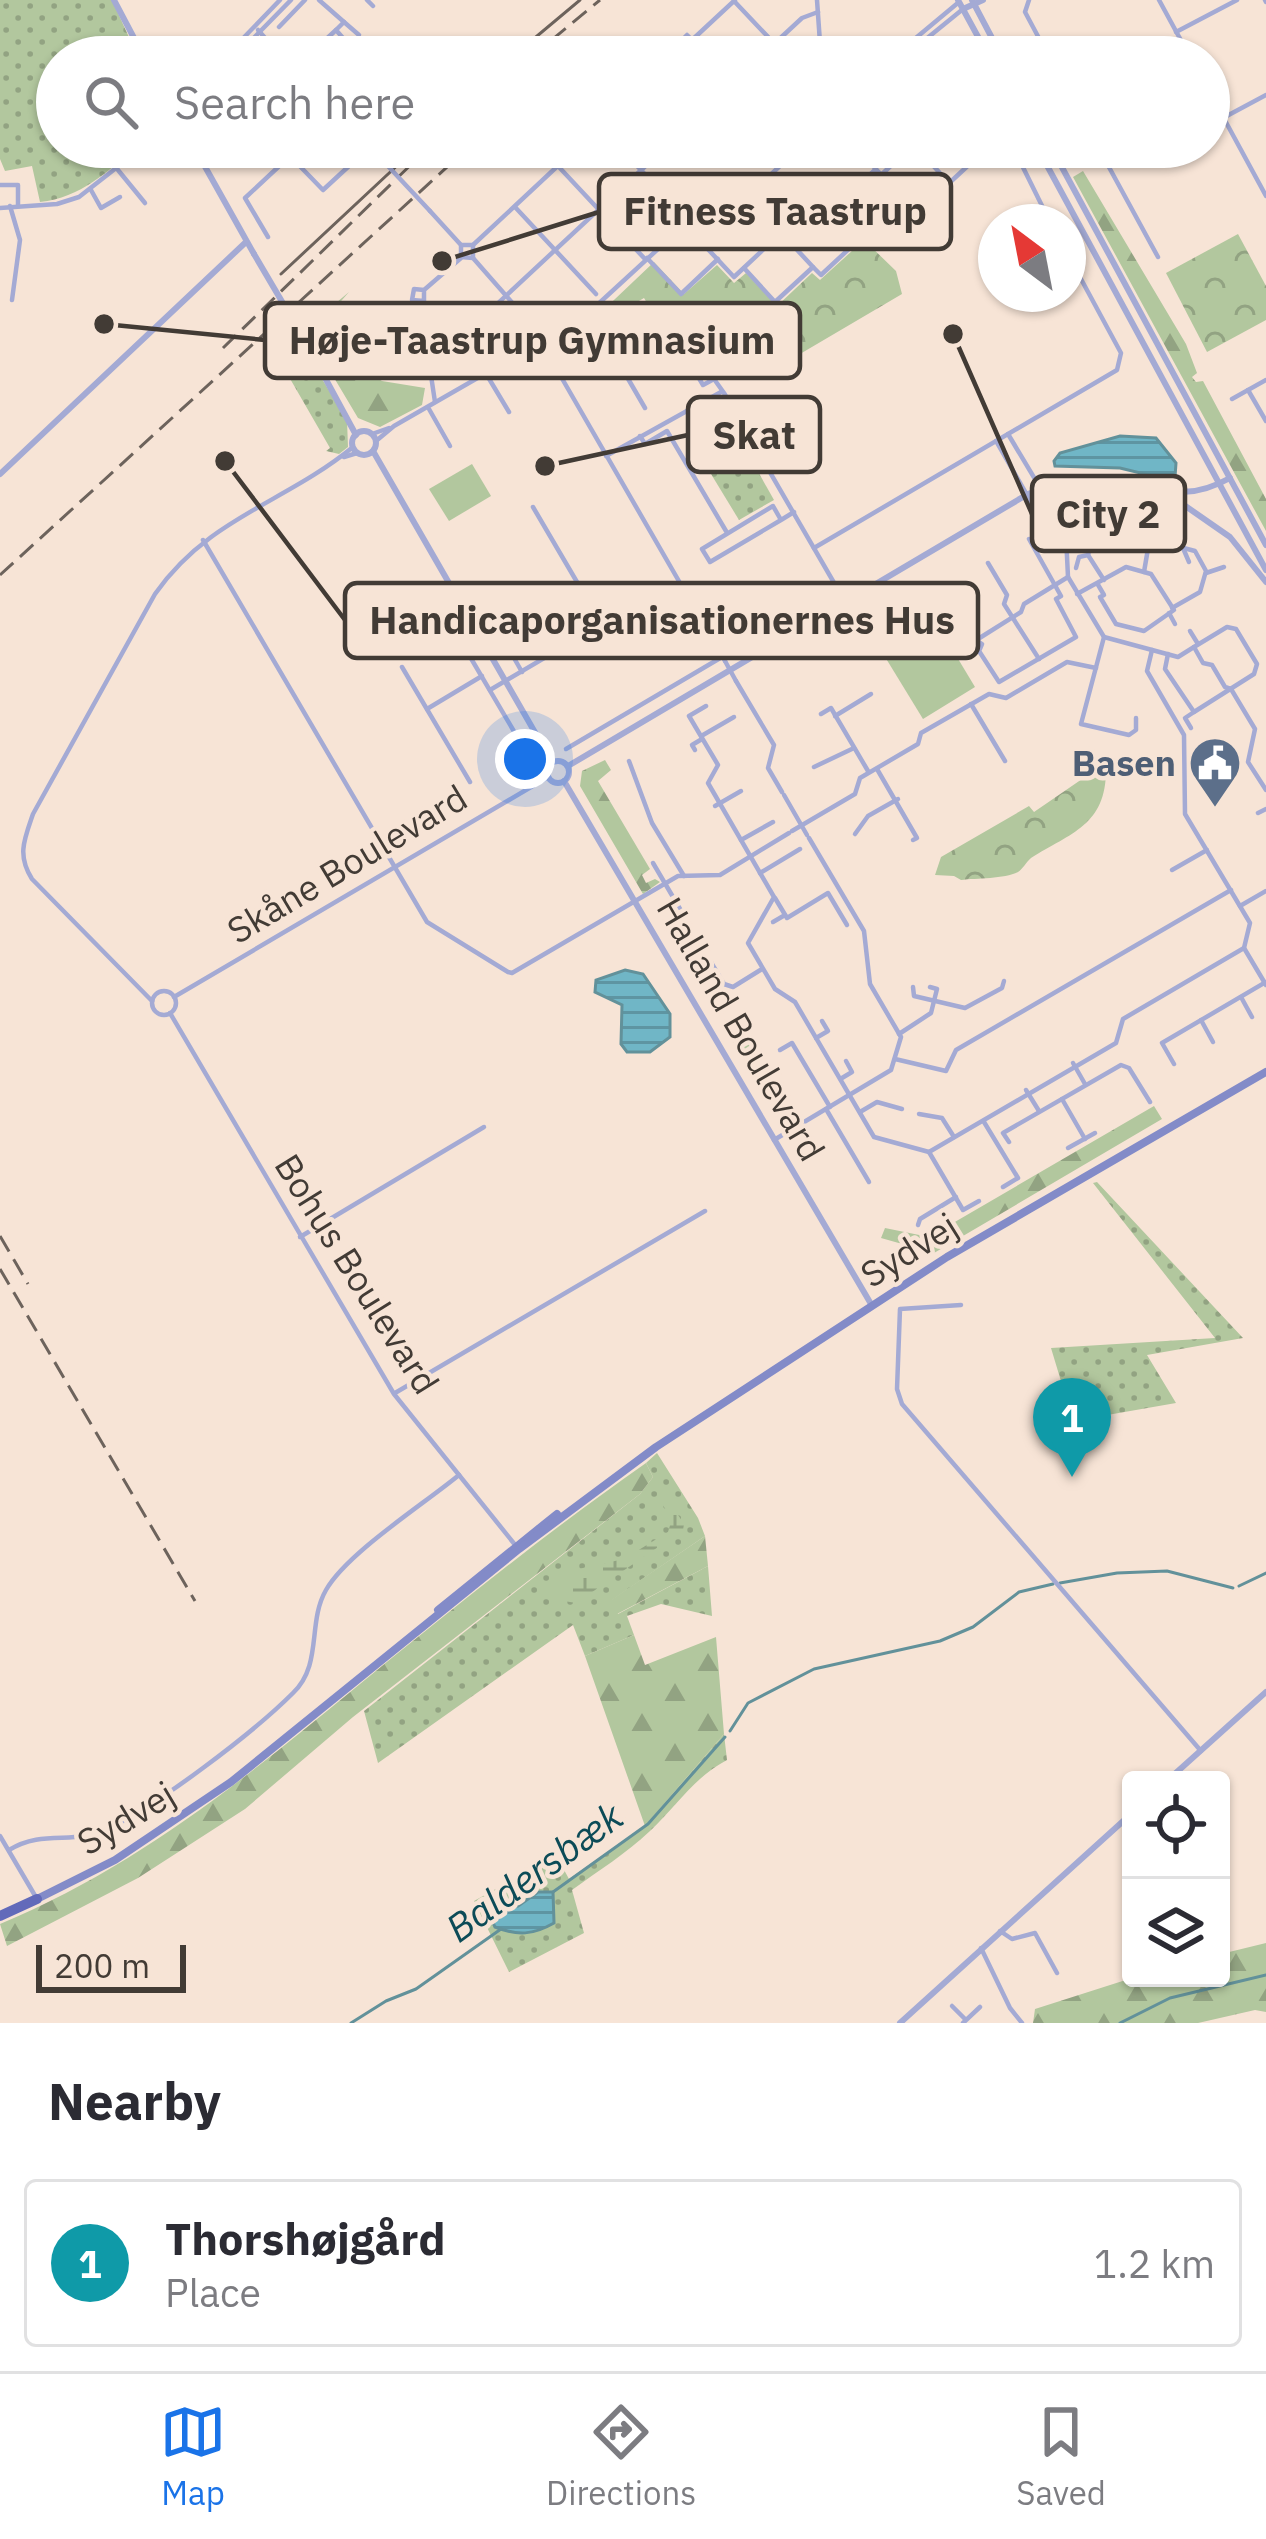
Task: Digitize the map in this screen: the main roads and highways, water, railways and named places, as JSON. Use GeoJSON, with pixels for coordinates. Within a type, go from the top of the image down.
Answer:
{"type":"FeatureCollection","features":[{"type":"Feature","properties":{"kind":"highway"},"geometry":{"type":"LineString","coordinates":[[0,1916],[37,1899]]}},
{"type":"Feature","properties":{"kind":"main road","name":"Sydvej"},"geometry":{"type":"LineString","coordinates":[[37,1899],[115,1860],[192,1811],[517,1547],[592,1492],[872,1304],[1266,1072]]}},
{"type":"Feature","properties":{"kind":"water"},"geometry":{"type":"Polygon","coordinates":[[[1120,436],[1156,438],[1176,463],[1175,477],[1169,480],[1120,468],[1055,466],[1060,453],[1120,436]]]}},
{"type":"Feature","properties":{"kind":"water"},"geometry":{"type":"Polygon","coordinates":[[[625,970],[643,974],[670,1014],[670,1037],[650,1052],[627,1052],[621,1044],[622,1005],[595,992],[596,980],[625,970]]]}},
{"type":"Feature","properties":{"kind":"water"},"geometry":{"type":"Polygon","coordinates":[[[538,1892],[553,1892],[554,1923],[525,1933],[495,1927],[490,1916],[497,1908],[518,1906],[538,1892]]]}},
{"type":"Feature","properties":{"kind":"waterway","name":"Baldersbæk"},"geometry":{"type":"LineString","coordinates":[[1060,1583],[1167,1571],[1233,1588]]}},
{"type":"Feature","properties":{"kind":"waterway","name":"Baldersbæk"},"geometry":{"type":"LineString","coordinates":[[1239,1586],[1266,1573]]}},
{"type":"Feature","properties":{"kind":"waterway","name":"Baldersbæk"},"geometry":{"type":"LineString","coordinates":[[730,1731],[748,1703],[814,1669],[940,1641],[973,1627],[1019,1592],[1053,1584]]}},
{"type":"Feature","properties":{"kind":"waterway","name":"Baldersbæk"},"geometry":{"type":"LineString","coordinates":[[553,1892],[648,1824],[725,1737]]}},
{"type":"Feature","properties":{"kind":"waterway","name":"Baldersbæk"},"geometry":{"type":"LineString","coordinates":[[351,2023],[416,1989],[501,1929]]}},
{"type":"Feature","properties":{"kind":"waterway"},"geometry":{"type":"LineString","coordinates":[[1120,2023],[1170,1998],[1266,1975]]}},
{"type":"Feature","properties":{"kind":"tram line"},"geometry":{"type":"LineString","coordinates":[[537,36],[580,0]]}},
{"type":"Feature","properties":{"kind":"tram line"},"geometry":{"type":"LineString","coordinates":[[281,274],[395,168]]}},
{"type":"Feature","properties":{"kind":"railway"},"geometry":{"type":"LineString","coordinates":[[556,36],[600,0]]}},
{"type":"Feature","properties":{"kind":"railway"},"geometry":{"type":"LineString","coordinates":[[223,348],[407,168]]}},
{"type":"Feature","properties":{"kind":"railway"},"geometry":{"type":"LineString","coordinates":[[0,575],[446,168]]}},
{"type":"Feature","properties":{"kind":"railway"},"geometry":{"type":"LineString","coordinates":[[0,1236],[28,1284]]}},
{"type":"Feature","properties":{"kind":"railway"},"geometry":{"type":"LineString","coordinates":[[0,1269],[195,1601]]}},
{"type":"Feature","properties":{"kind":"place","name":"Fitness Taastrup"},"geometry":{"type":"Point","coordinates":[442,261]}},
{"type":"Feature","properties":{"kind":"place","name":"Høje-Taastrup Gymnasium"},"geometry":{"type":"Point","coordinates":[104,324]}},
{"type":"Feature","properties":{"kind":"place","name":"City 2"},"geometry":{"type":"Point","coordinates":[953,334]}},
{"type":"Feature","properties":{"kind":"place","name":"Handicaporganisationernes Hus"},"geometry":{"type":"Point","coordinates":[225,461]}},
{"type":"Feature","properties":{"kind":"place","name":"Skat"},"geometry":{"type":"Point","coordinates":[545,466]}},
{"type":"Feature","properties":{"kind":"place","name":"Basen"},"geometry":{"type":"Point","coordinates":[1215,809]}},
{"type":"Feature","properties":{"kind":"place","name":"Thorshøjgård"},"geometry":{"type":"Point","coordinates":[1072,1477]}}]}
